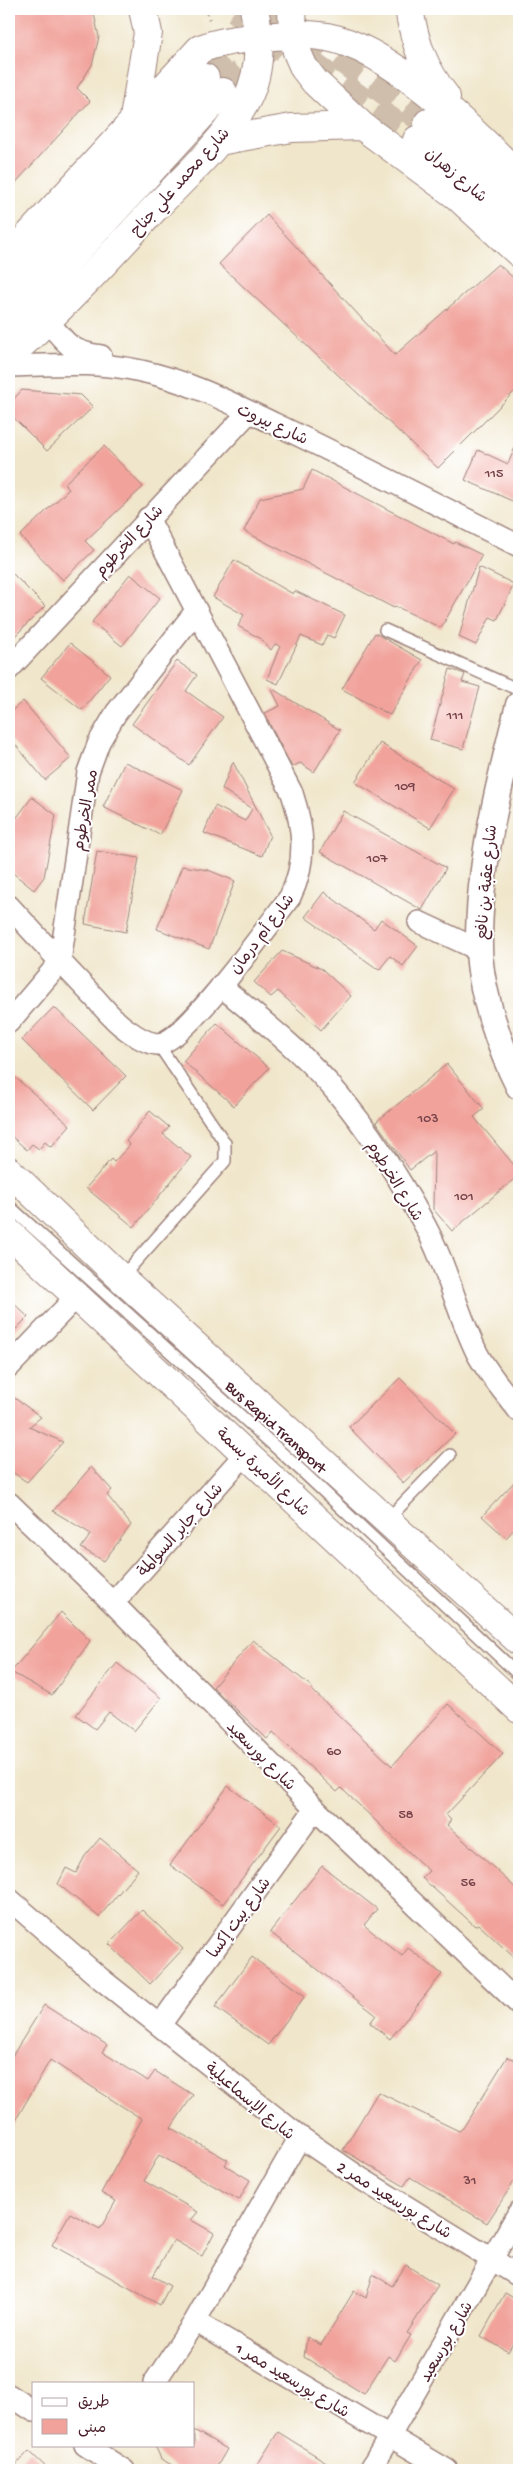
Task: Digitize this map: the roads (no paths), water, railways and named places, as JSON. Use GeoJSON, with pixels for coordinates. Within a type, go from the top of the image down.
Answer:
{"type":"FeatureCollection","features":[{"type":"Feature","properties":{"kind":"main road"},"geometry":{"type":"LineString","coordinates":[[133,124],[148,33],[143,9]]}},
{"type":"Feature","properties":{"kind":"main road"},"geometry":{"type":"LineString","coordinates":[[254,9],[260,37]]}},
{"type":"Feature","properties":{"kind":"main road"},"geometry":{"type":"LineString","coordinates":[[410,9],[418,48],[425,68],[469,128]]}},
{"type":"Feature","properties":{"kind":"main road"},"geometry":{"type":"LineString","coordinates":[[9,256],[133,124],[200,49],[220,41],[260,37],[292,21]]}},
{"type":"Feature","properties":{"kind":"main road"},"geometry":{"type":"LineString","coordinates":[[292,21],[329,38],[366,51],[413,81],[469,128],[519,176]]}},
{"type":"Feature","properties":{"kind":"main road"},"geometry":{"type":"LineString","coordinates":[[292,21],[297,52],[304,68],[315,82],[362,126],[457,196],[519,253]]}},
{"type":"Feature","properties":{"kind":"main road","name":"شارع محمد علي جناح"},"geometry":{"type":"LineString","coordinates":[[9,356],[48,321],[219,141],[246,101],[254,78],[260,37]]}},
{"type":"Feature","properties":{"kind":"main road","name":"شارع محمد علي جناح"},"geometry":{"type":"LineString","coordinates":[[9,288],[214,85],[9,325]]}},
{"type":"Feature","properties":{"kind":"main road"},"geometry":{"type":"LineString","coordinates":[[219,141],[292,128],[362,126]]}},
{"type":"Feature","properties":{"kind":"main road","name":"شارع زهران"},"geometry":{"type":"LineString","coordinates":[[519,203],[422,132],[519,227]]}},
{"type":"Feature","properties":{"kind":"main road"},"geometry":{"type":"LineString","coordinates":[[9,1171],[121,1278],[519,1641]]}},
{"type":"Feature","properties":{"kind":"main road","name":"شارع الأميرة بسمة"},"geometry":{"type":"LineString","coordinates":[[9,1233],[519,1709]]}},
{"type":"Feature","properties":{"kind":"street","name":"شارع بيروت"},"geometry":{"type":"LineString","coordinates":[[48,321],[64,342],[83,353],[152,363],[193,380],[519,534]]}},
{"type":"Feature","properties":{"kind":"street","name":"شارع بيروت"},"geometry":{"type":"LineString","coordinates":[[9,366],[64,363],[106,366],[193,380],[249,412],[362,460],[519,546]]}},
{"type":"Feature","properties":{"kind":"street","name":"شارع الخرطوم"},"geometry":{"type":"LineString","coordinates":[[9,669],[249,412]]}},
{"type":"Feature","properties":{"kind":"street","name":"شارع أم درمان"},"geometry":{"type":"LineString","coordinates":[[148,518],[292,793],[300,818],[303,840],[298,881],[290,897],[221,986],[185,1027],[172,1039],[158,1044]]}},
{"type":"Feature","properties":{"kind":"street","name":"ممر الخرطوم"},"geometry":{"type":"LineString","coordinates":[[60,962],[88,772],[100,742],[116,713],[196,611]]}},
{"type":"Feature","properties":{"kind":"street","name":"شارع عقبة بن نافع"},"geometry":{"type":"LineString","coordinates":[[519,705],[491,815],[482,885],[479,950],[489,1005],[511,1069],[519,1086]]}},
{"type":"Feature","properties":{"kind":"street"},"geometry":{"type":"LineString","coordinates":[[9,906],[125,1029],[143,1040],[158,1044]]}},
{"type":"Feature","properties":{"kind":"street"},"geometry":{"type":"LineString","coordinates":[[419,922],[479,950]]}},
{"type":"Feature","properties":{"kind":"street"},"geometry":{"type":"LineString","coordinates":[[9,1022],[60,962]]}},
{"type":"Feature","properties":{"kind":"street","name":"شارع الخرطوم"},"geometry":{"type":"LineString","coordinates":[[221,986],[316,1070],[338,1094],[368,1134],[422,1220],[438,1254],[478,1355],[519,1411]]}},
{"type":"Feature","properties":{"kind":"street"},"geometry":{"type":"LineString","coordinates":[[9,1367],[77,1296]]}},
{"type":"Feature","properties":{"kind":"street","name":"شارع جابر السوالمة"},"geometry":{"type":"LineString","coordinates":[[113,1603],[245,1454]]}},
{"type":"Feature","properties":{"kind":"street","name":"شارع بورسعيد"},"geometry":{"type":"LineString","coordinates":[[9,1503],[113,1603],[315,1810],[519,2004]]}},
{"type":"Feature","properties":{"kind":"street","name":"شارع بيت إكسا"},"geometry":{"type":"LineString","coordinates":[[160,2025],[315,1810]]}},
{"type":"Feature","properties":{"kind":"street","name":"شارع الإسماعيلية"},"geometry":{"type":"LineString","coordinates":[[9,1899],[101,1979],[300,2137],[195,2321],[155,2382]]}},
{"type":"Feature","properties":{"kind":"street","name":"شارع بورسعيد ممر 2"},"geometry":{"type":"LineString","coordinates":[[300,2137],[360,2178],[519,2276]]}},
{"type":"Feature","properties":{"kind":"street","name":"شارع بورسعيد"},"geometry":{"type":"LineString","coordinates":[[370,2470],[391,2437],[519,2212]]}},
{"type":"Feature","properties":{"kind":"street","name":"شارع بورسعيد ممر 1"},"geometry":{"type":"LineString","coordinates":[[195,2321],[447,2470]]}},
{"type":"Feature","properties":{"kind":"street"},"geometry":{"type":"LineString","coordinates":[[9,2395],[32,2410]]}},
{"type":"Feature","properties":{"kind":"street"},"geometry":{"type":"LineString","coordinates":[[88,2446],[109,2452],[124,2470]]}},
{"type":"Feature","properties":{"kind":"lane"},"geometry":{"type":"LineString","coordinates":[[385,630],[519,690]]}},
{"type":"Feature","properties":{"kind":"lane"},"geometry":{"type":"LineString","coordinates":[[121,1278],[225,1161],[225,1142],[158,1044]]}},
{"type":"Feature","properties":{"kind":"lane","name":"Bus Rapid Transport"},"geometry":{"type":"LineString","coordinates":[[9,1206],[303,1472],[519,1675]]}},
{"type":"Feature","properties":{"kind":"lane"},"geometry":{"type":"LineString","coordinates":[[386,1520],[450,1455]]}},
{"type":"Feature","properties":{"kind":"tunnel"},"geometry":{"type":"LineString","coordinates":[[236,9],[271,35]]}},
{"type":"Feature","properties":{"kind":"tunnel"},"geometry":{"type":"LineString","coordinates":[[270,9],[334,53],[428,123]]}},
{"type":"Feature","properties":{"kind":"tunnel"},"geometry":{"type":"LineString","coordinates":[[223,92],[307,9]]}},
{"type":"Feature","properties":{"kind":"tunnel"},"geometry":{"type":"LineString","coordinates":[[205,78],[252,29]]}},
{"type":"Feature","properties":{"kind":"tunnel"},"geometry":{"type":"LineString","coordinates":[[307,62],[417,140]]}}]}
